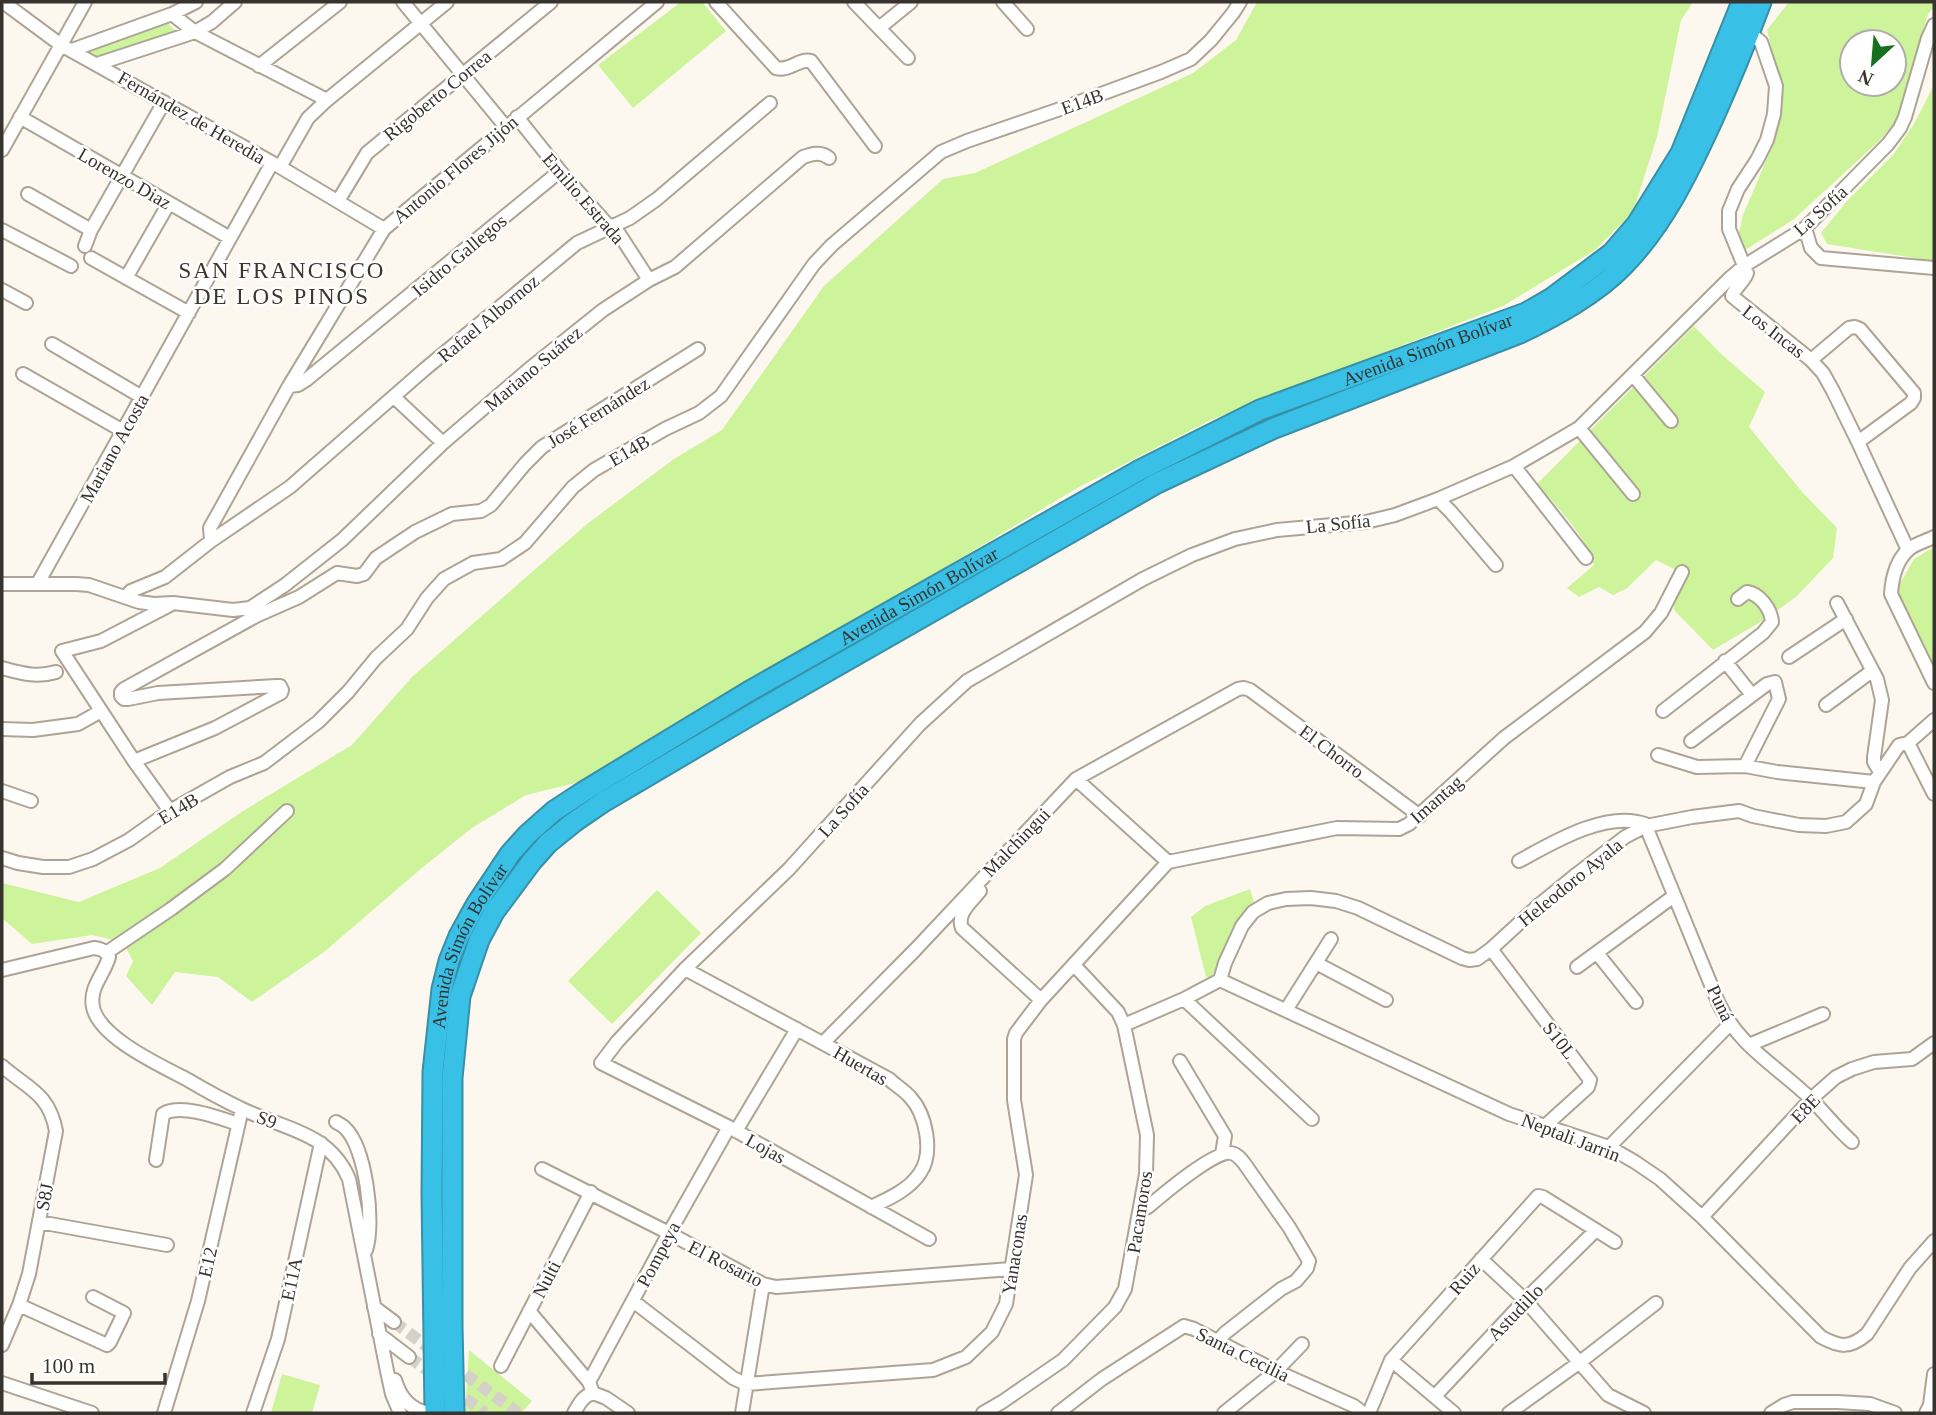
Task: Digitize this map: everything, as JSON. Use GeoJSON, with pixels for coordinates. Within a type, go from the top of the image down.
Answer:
{"type":"FeatureCollection","features":[{"type":"Feature","properties":{"kind":"highway","name":"Avenida Simón Bolívar"},"geometry":{"type":"LineString","coordinates":[[432,1413],[433,1086],[438,1017],[449,961],[459,936],[510,854],[528,834],[554,811],[583,792],[748,692],[1140,470],[1260,410],[1526,313],[1552,298],[1612,253],[1637,224],[1681,153],[1742,2]]}},
{"type":"Feature","properties":{"kind":"highway","name":"Avenida Simón Bolívar"},"geometry":{"type":"LineString","coordinates":[[454,1413],[452,1078],[460,996],[468,967],[494,912],[548,843],[603,802],[1157,483],[1272,429],[1520,333],[1554,316],[1592,290],[1621,268],[1650,236],[1674,199],[1741,57],[1761,2]]}},
{"type":"Feature","properties":{"kind":"street","name":"Fernández de Heredia"},"geometry":{"type":"LineString","coordinates":[[3,2],[66,47],[384,229]]}},
{"type":"Feature","properties":{"kind":"street"},"geometry":{"type":"LineString","coordinates":[[2,149],[66,47],[85,2]]}},
{"type":"Feature","properties":{"kind":"street"},"geometry":{"type":"LineString","coordinates":[[66,47],[172,14],[194,2],[212,22]]}},
{"type":"Feature","properties":{"kind":"street"},"geometry":{"type":"LineString","coordinates":[[97,64],[195,32],[212,22],[235,2]]}},
{"type":"Feature","properties":{"kind":"street"},"geometry":{"type":"LineString","coordinates":[[259,66],[340,2]]}},
{"type":"Feature","properties":{"kind":"street"},"geometry":{"type":"LineString","coordinates":[[403,2],[505,126]]}},
{"type":"Feature","properties":{"kind":"street","name":"Mariano Acosta"},"geometry":{"type":"LineString","coordinates":[[38,583],[230,238],[308,118],[447,2]]}},
{"type":"Feature","properties":{"kind":"street","name":"Rigoberto Correa"},"geometry":{"type":"LineString","coordinates":[[338,201],[368,153],[551,2]]}},
{"type":"Feature","properties":{"kind":"street","name":"Antonio Flores Jijón"},"geometry":{"type":"LineString","coordinates":[[211,541],[210,528],[289,386],[384,229],[657,2]]}},
{"type":"Feature","properties":{"kind":"street"},"geometry":{"type":"LineString","coordinates":[[716,2],[776,68],[783,70],[806,60],[811,61],[875,146]]}},
{"type":"Feature","properties":{"kind":"street"},"geometry":{"type":"LineString","coordinates":[[854,2],[908,58]]}},
{"type":"Feature","properties":{"kind":"street"},"geometry":{"type":"LineString","coordinates":[[879,28],[911,2]]}},
{"type":"Feature","properties":{"kind":"street"},"geometry":{"type":"LineString","coordinates":[[1003,2],[1027,29]]}},
{"type":"Feature","properties":{"kind":"street","name":"E14B"},"geometry":{"type":"LineString","coordinates":[[2,858],[43,867],[69,867],[93,859],[129,840],[170,811],[230,777],[264,763],[318,722],[348,692],[376,658],[407,629],[427,598],[444,579],[473,563],[501,559],[525,543],[573,487],[594,470],[665,429],[699,413],[721,396],[814,264],[832,245],[941,152],[1191,59],[1211,40],[1240,2]]}},
{"type":"Feature","properties":{"kind":"street"},"geometry":{"type":"LineString","coordinates":[[172,14],[195,32],[327,100]]}},
{"type":"Feature","properties":{"kind":"street","name":"La Sofía"},"geometry":{"type":"LineString","coordinates":[[601,1063],[685,969],[789,869],[920,724],[967,681],[1143,579],[1192,555],[1235,539],[1277,530],[1366,522],[1395,515],[1514,466],[1579,428],[1731,277],[1805,228],[1895,137],[1905,117],[1934,25]]}},
{"type":"Feature","properties":{"kind":"street"},"geometry":{"type":"LineString","coordinates":[[1744,266],[1729,229],[1729,211],[1738,189],[1767,140],[1774,114],[1776,86],[1761,42],[1750,33]]}},
{"type":"Feature","properties":{"kind":"street"},"geometry":{"type":"LineString","coordinates":[[164,102],[91,230],[88,252],[126,278],[189,313]]}},
{"type":"Feature","properties":{"kind":"street","name":"Rafael Albornoz"},"geometry":{"type":"LineString","coordinates":[[211,541],[289,487],[577,243],[630,218],[657,199],[770,103]]}},
{"type":"Feature","properties":{"kind":"street","name":"Lorenzo Diaz"},"geometry":{"type":"LineString","coordinates":[[20,117],[230,238]]}},
{"type":"Feature","properties":{"kind":"street","name":"Emilio Estrada"},"geometry":{"type":"LineString","coordinates":[[517,117],[559,171],[606,223],[616,229],[649,280]]}},
{"type":"Feature","properties":{"kind":"street","name":"Mariano Suárez"},"geometry":{"type":"LineString","coordinates":[[134,761],[215,728],[281,693],[282,688],[276,686],[158,693],[137,699],[124,699],[121,696],[124,689],[253,612],[342,540],[443,443],[603,310],[649,280],[675,267],[803,157],[815,153],[829,158]]}},
{"type":"Feature","properties":{"kind":"street","name":"Isidro Gallegos"},"geometry":{"type":"LineString","coordinates":[[289,386],[306,380],[559,171]]}},
{"type":"Feature","properties":{"kind":"street"},"geometry":{"type":"LineString","coordinates":[[28,194],[91,230]]}},
{"type":"Feature","properties":{"kind":"street"},"geometry":{"type":"LineString","coordinates":[[126,278],[169,203]]}},
{"type":"Feature","properties":{"kind":"street"},"geometry":{"type":"LineString","coordinates":[[1805,228],[1811,248],[1821,258],[1934,268]]}},
{"type":"Feature","properties":{"kind":"street"},"geometry":{"type":"LineString","coordinates":[[2,230],[71,266]]}},
{"type":"Feature","properties":{"kind":"street","name":"Los Incas"},"geometry":{"type":"LineString","coordinates":[[1744,266],[1747,273],[1745,279],[1732,296],[1811,360],[1823,373],[1908,550]]}},
{"type":"Feature","properties":{"kind":"street"},"geometry":{"type":"LineString","coordinates":[[2,290],[26,303]]}},
{"type":"Feature","properties":{"kind":"street"},"geometry":{"type":"LineString","coordinates":[[1811,360],[1849,328],[1855,327],[1860,329],[1914,393],[1911,403],[1858,442]]}},
{"type":"Feature","properties":{"kind":"street"},"geometry":{"type":"LineString","coordinates":[[52,344],[142,397]]}},
{"type":"Feature","properties":{"kind":"street","name":"José Fernández"},"geometry":{"type":"LineString","coordinates":[[2,584],[89,585],[153,604],[173,603],[253,612],[299,597],[338,573],[357,576],[364,574],[376,558],[435,522],[452,514],[481,511],[491,505],[542,447],[698,349]]}},
{"type":"Feature","properties":{"kind":"street"},"geometry":{"type":"LineString","coordinates":[[23,374],[123,431]]}},
{"type":"Feature","properties":{"kind":"street"},"geometry":{"type":"LineString","coordinates":[[1633,375],[1671,421]]}},
{"type":"Feature","properties":{"kind":"street"},"geometry":{"type":"LineString","coordinates":[[394,397],[443,443]]}},
{"type":"Feature","properties":{"kind":"street"},"geometry":{"type":"LineString","coordinates":[[1579,428],[1633,494]]}},
{"type":"Feature","properties":{"kind":"street"},"geometry":{"type":"LineString","coordinates":[[1514,466],[1586,558]]}},
{"type":"Feature","properties":{"kind":"street"},"geometry":{"type":"LineString","coordinates":[[1438,499],[1496,565]]}},
{"type":"Feature","properties":{"kind":"street"},"geometry":{"type":"LineString","coordinates":[[1934,537],[1908,550],[1892,580],[1891,594],[1934,683]]}},
{"type":"Feature","properties":{"kind":"street"},"geometry":{"type":"LineString","coordinates":[[125,597],[131,591],[165,577],[211,541]]}},
{"type":"Feature","properties":{"kind":"street","name":"Imantag"},"geometry":{"type":"LineString","coordinates":[[1167,862],[1337,828],[1399,829],[1420,816],[1504,738],[1645,632],[1661,613],[1682,572]]}},
{"type":"Feature","properties":{"kind":"street"},"geometry":{"type":"LineString","coordinates":[[1662,711],[1763,633],[1772,622],[1771,611],[1755,594],[1747,592],[1738,599]]}},
{"type":"Feature","properties":{"kind":"street"},"geometry":{"type":"LineString","coordinates":[[170,811],[62,651],[101,641],[173,603]]}},
{"type":"Feature","properties":{"kind":"street"},"geometry":{"type":"LineString","coordinates":[[1658,755],[1697,767],[1745,766],[1777,772],[1877,777],[1874,757],[1882,696],[1877,679],[1837,603]]}},
{"type":"Feature","properties":{"kind":"street"},"geometry":{"type":"LineString","coordinates":[[1789,657],[1846,619]]}},
{"type":"Feature","properties":{"kind":"street"},"geometry":{"type":"LineString","coordinates":[[1725,662],[1752,695]]}},
{"type":"Feature","properties":{"kind":"street"},"geometry":{"type":"LineString","coordinates":[[2,668],[31,676],[56,672]]}},
{"type":"Feature","properties":{"kind":"street"},"geometry":{"type":"LineString","coordinates":[[1826,705],[1872,671]]}},
{"type":"Feature","properties":{"kind":"street"},"geometry":{"type":"LineString","coordinates":[[1691,741],[1767,684],[1775,682],[1779,699],[1745,766]]}},
{"type":"Feature","properties":{"kind":"street","name":"El Chorro"},"geometry":{"type":"LineString","coordinates":[[1244,688],[1251,690],[1420,816]]}},
{"type":"Feature","properties":{"kind":"street","name":"Malchingui"},"geometry":{"type":"LineString","coordinates":[[823,1043],[1076,779],[1244,688]]}},
{"type":"Feature","properties":{"kind":"street"},"geometry":{"type":"LineString","coordinates":[[2,729],[33,730],[78,724],[101,711]]}},
{"type":"Feature","properties":{"kind":"street","name":"Heleodoro Ayala"},"geometry":{"type":"LineString","coordinates":[[1220,980],[1242,926],[1253,912],[1268,903],[1286,899],[1336,901],[1358,908],[1469,960],[1477,959],[1577,874],[1625,837],[1646,826],[1739,811],[1799,825],[1826,826],[1846,822],[1866,804],[1877,777],[1899,745],[1908,743],[1934,720]]}},
{"type":"Feature","properties":{"kind":"street"},"geometry":{"type":"LineString","coordinates":[[1908,743],[1934,794]]}},
{"type":"Feature","properties":{"kind":"street"},"geometry":{"type":"LineString","coordinates":[[1074,965],[1167,862],[1076,779]]}},
{"type":"Feature","properties":{"kind":"street"},"geometry":{"type":"LineString","coordinates":[[2,791],[31,801]]}},
{"type":"Feature","properties":{"kind":"street"},"geometry":{"type":"LineString","coordinates":[[2,970],[100,951],[171,909],[225,869],[287,811]]}},
{"type":"Feature","properties":{"kind":"street"},"geometry":{"type":"LineString","coordinates":[[1519,861],[1558,840],[1593,826],[1633,821],[1646,826]]}},
{"type":"Feature","properties":{"kind":"street","name":"Puná"},"geometry":{"type":"LineString","coordinates":[[1646,826],[1718,1002],[1730,1024],[1749,1045],[1811,1099],[1852,1142]]}},
{"type":"Feature","properties":{"kind":"street"},"geometry":{"type":"LineString","coordinates":[[982,877],[982,889],[961,915],[959,922],[962,928],[1041,1000]]}},
{"type":"Feature","properties":{"kind":"street"},"geometry":{"type":"LineString","coordinates":[[1577,967],[1674,897]]}},
{"type":"Feature","properties":{"kind":"street"},"geometry":{"type":"LineString","coordinates":[[1286,1010],[1331,939]]}},
{"type":"Feature","properties":{"kind":"street","name":"S10L"},"geometry":{"type":"LineString","coordinates":[[1491,949],[1590,1080],[1588,1087],[1546,1125]]}},
{"type":"Feature","properties":{"kind":"street","name":"S9"},"geometry":{"type":"LineString","coordinates":[[100,951],[109,957],[93,991],[92,1005],[96,1018],[111,1034],[135,1052],[242,1109],[305,1134],[336,1155],[349,1179],[383,1354],[392,1394],[400,1413]]}},
{"type":"Feature","properties":{"kind":"street"},"geometry":{"type":"LineString","coordinates":[[1597,953],[1636,1002]]}},
{"type":"Feature","properties":{"kind":"street"},"geometry":{"type":"LineString","coordinates":[[1316,963],[1385,1000]]}},
{"type":"Feature","properties":{"kind":"street","name":"Yanaconas"},"geometry":{"type":"LineString","coordinates":[[746,1384],[933,1370],[966,1357],[992,1332],[1006,1304],[1026,1175],[1014,1100],[1014,1039],[1020,1026],[1041,1000],[1074,965]]}},
{"type":"Feature","properties":{"kind":"street","name":"Pacamoros"},"geometry":{"type":"LineString","coordinates":[[982,1413],[1063,1360],[1115,1307],[1125,1289],[1146,1174],[1147,1135],[1124,1025],[1118,1012],[1074,965]]}},
{"type":"Feature","properties":{"kind":"street","name":"Huertas"},"geometry":{"type":"LineString","coordinates":[[685,969],[889,1079],[911,1097],[925,1124],[928,1151],[925,1165],[919,1176],[896,1195],[871,1207]]}},
{"type":"Feature","properties":{"kind":"street"},"geometry":{"type":"LineString","coordinates":[[1124,1025],[1220,980]]}},
{"type":"Feature","properties":{"kind":"street","name":"Neptali Jarrin"},"geometry":{"type":"LineString","coordinates":[[1220,980],[1509,1114],[1609,1147],[1635,1162],[1660,1179],[1702,1217],[1821,1337],[1833,1344],[1845,1346],[1857,1343],[1867,1334],[1910,1268],[1934,1241]]}},
{"type":"Feature","properties":{"kind":"street"},"geometry":{"type":"LineString","coordinates":[[1184,999],[1312,1119]]}},
{"type":"Feature","properties":{"kind":"street"},"geometry":{"type":"LineString","coordinates":[[1749,1045],[1823,1014]]}},
{"type":"Feature","properties":{"kind":"street"},"geometry":{"type":"LineString","coordinates":[[1609,1147],[1730,1024]]}},
{"type":"Feature","properties":{"kind":"street","name":"Pompeya"},"geometry":{"type":"LineString","coordinates":[[573,1413],[591,1388],[669,1233],[732,1129],[797,1030]]}},
{"type":"Feature","properties":{"kind":"street","name":"E8E"},"geometry":{"type":"LineString","coordinates":[[1702,1217],[1811,1099],[1842,1073],[1874,1062],[1912,1059],[1934,1043]]}},
{"type":"Feature","properties":{"kind":"street"},"geometry":{"type":"LineString","coordinates":[[1180,1061],[1225,1136],[1222,1154]]}},
{"type":"Feature","properties":{"kind":"street","name":"Lojas"},"geometry":{"type":"LineString","coordinates":[[601,1063],[732,1129],[929,1239]]}},
{"type":"Feature","properties":{"kind":"street","name":"S8J"},"geometry":{"type":"LineString","coordinates":[[2,1345],[29,1274],[56,1131],[53,1115],[42,1098],[3,1067]]}},
{"type":"Feature","properties":{"kind":"street","name":"E12"},"geometry":{"type":"LineString","coordinates":[[164,1413],[198,1301],[242,1109]]}},
{"type":"Feature","properties":{"kind":"street"},"geometry":{"type":"LineString","coordinates":[[156,1160],[165,1112],[179,1110],[201,1113],[238,1124]]}},
{"type":"Feature","properties":{"kind":"street"},"geometry":{"type":"LineString","coordinates":[[336,1122],[346,1129],[362,1162],[369,1207],[369,1236],[364,1256]]}},
{"type":"Feature","properties":{"kind":"street","name":"E11A"},"geometry":{"type":"LineString","coordinates":[[253,1413],[278,1339],[321,1143]]}},
{"type":"Feature","properties":{"kind":"street"},"geometry":{"type":"LineString","coordinates":[[1140,1210],[1222,1154],[1229,1152],[1236,1154],[1244,1163],[1289,1227],[1309,1261],[1307,1268],[1296,1281],[1281,1289],[1218,1340]]}},
{"type":"Feature","properties":{"kind":"street","name":"El Rosario"},"geometry":{"type":"LineString","coordinates":[[542,1168],[763,1284],[776,1287],[1011,1269]]}},
{"type":"Feature","properties":{"kind":"street","name":"Nulti"},"geometry":{"type":"LineString","coordinates":[[500,1366],[591,1192]]}},
{"type":"Feature","properties":{"kind":"street","name":"Ruiz"},"geometry":{"type":"LineString","coordinates":[[1391,1360],[1538,1196],[1544,1197],[1596,1230]]}},
{"type":"Feature","properties":{"kind":"street"},"geometry":{"type":"LineString","coordinates":[[39,1222],[167,1245]]}},
{"type":"Feature","properties":{"kind":"street"},"geometry":{"type":"LineString","coordinates":[[1596,1230],[1615,1242]]}},
{"type":"Feature","properties":{"kind":"street","name":"Astudillo"},"geometry":{"type":"LineString","coordinates":[[1435,1396],[1525,1300],[1596,1230]]}},
{"type":"Feature","properties":{"kind":"street"},"geometry":{"type":"LineString","coordinates":[[1481,1259],[1525,1300],[1608,1395],[1644,1413]]}},
{"type":"Feature","properties":{"kind":"street"},"geometry":{"type":"LineString","coordinates":[[742,1413],[763,1284]]}},
{"type":"Feature","properties":{"kind":"street"},"geometry":{"type":"LineString","coordinates":[[19,1305],[107,1345],[124,1313],[93,1297]]}},
{"type":"Feature","properties":{"kind":"street"},"geometry":{"type":"LineString","coordinates":[[633,1301],[733,1378],[746,1384]]}},
{"type":"Feature","properties":{"kind":"street"},"geometry":{"type":"LineString","coordinates":[[1509,1413],[1656,1303]]}},
{"type":"Feature","properties":{"kind":"street"},"geometry":{"type":"LineString","coordinates":[[374,1307],[394,1322]]}},
{"type":"Feature","properties":{"kind":"street"},"geometry":{"type":"LineString","coordinates":[[529,1311],[591,1388],[628,1413]]}},
{"type":"Feature","properties":{"kind":"street","name":"Santa Cecilia"},"geometry":{"type":"LineString","coordinates":[[1058,1413],[1102,1379],[1184,1326],[1354,1406],[1363,1413]]}},
{"type":"Feature","properties":{"kind":"street"},"geometry":{"type":"LineString","coordinates":[[379,1334],[409,1357]]}},
{"type":"Feature","properties":{"kind":"street"},"geometry":{"type":"LineString","coordinates":[[1224,1413],[1276,1371],[1303,1344]]}},
{"type":"Feature","properties":{"kind":"street","name":"S9"},"geometry":{"type":"LineString","coordinates":[[383,1354],[406,1401],[412,1407],[432,1413]]}},
{"type":"Feature","properties":{"kind":"street"},"geometry":{"type":"LineString","coordinates":[[1370,1413],[1391,1360],[1454,1413]]}},
{"type":"Feature","properties":{"kind":"street"},"geometry":{"type":"LineString","coordinates":[[1926,1413],[1930,1405],[1934,1374]]}},
{"type":"Feature","properties":{"kind":"street"},"geometry":{"type":"LineString","coordinates":[[2,1383],[78,1411],[92,1413]]}},
{"type":"Feature","properties":{"kind":"street"},"geometry":{"type":"LineString","coordinates":[[1771,1413],[1793,1402],[1838,1402],[1870,1404],[1895,1413]]}},
{"type":"Feature","properties":{"kind":"green space"},"geometry":{"type":"Polygon","coordinates":[[[681,2],[702,2],[726,31],[633,108],[598,65],[681,2]]]}},
{"type":"Feature","properties":{"kind":"green space"},"geometry":{"type":"Polygon","coordinates":[[[1257,2],[1693,2],[1681,20],[1657,137],[1633,212],[1595,250],[1503,306],[1211,420],[1079,487],[580,782],[526,795],[472,828],[324,952],[252,1002],[218,977],[175,972],[152,1005],[126,976],[133,961],[123,942],[92,935],[32,944],[2,918],[2,883],[79,902],[160,868],[243,811],[352,745],[412,677],[587,524],[674,459],[722,430],[824,286],[943,179],[975,173],[1193,73],[1236,40],[1257,2]]]}},
{"type":"Feature","properties":{"kind":"green space"},"geometry":{"type":"Polygon","coordinates":[[[1789,2],[1934,2],[1908,81],[1908,28],[1838,28],[1838,98],[1903,98],[1896,121],[1878,142],[1794,219],[1742,252],[1739,233],[1743,215],[1774,142],[1781,91],[1767,30],[1789,2]]]}},
{"type":"Feature","properties":{"kind":"green space"},"geometry":{"type":"Polygon","coordinates":[[[168,19],[169,25],[177,32],[98,57],[86,49],[168,19]]]}},
{"type":"Feature","properties":{"kind":"green space"},"geometry":{"type":"Polygon","coordinates":[[[1934,85],[1934,261],[1827,244],[1821,233],[1848,200],[1893,155],[1914,124],[1934,85]]]}},
{"type":"Feature","properties":{"kind":"green space"},"geometry":{"type":"Polygon","coordinates":[[[1694,326],[1765,392],[1749,427],[1803,493],[1837,528],[1833,558],[1797,596],[1767,618],[1713,650],[1674,610],[1674,569],[1656,560],[1626,589],[1613,595],[1599,587],[1579,597],[1567,588],[1594,565],[1578,533],[1537,484],[1694,326]]]}},
{"type":"Feature","properties":{"kind":"green space"},"geometry":{"type":"Polygon","coordinates":[[[1934,547],[1934,673],[1901,604],[1898,587],[1914,559],[1934,547]]]}},
{"type":"Feature","properties":{"kind":"green space"},"geometry":{"type":"Polygon","coordinates":[[[1250,889],[1255,906],[1232,928],[1211,978],[1206,977],[1191,917],[1205,906],[1250,889]]]}},
{"type":"Feature","properties":{"kind":"green space"},"geometry":{"type":"Polygon","coordinates":[[[657,890],[701,933],[612,1024],[568,981],[657,890]]]}},
{"type":"Feature","properties":{"kind":"green space"},"geometry":{"type":"Polygon","coordinates":[[[469,1350],[532,1401],[521,1413],[465,1413],[469,1350]]]}},
{"type":"Feature","properties":{"kind":"green space"},"geometry":{"type":"Polygon","coordinates":[[[282,1374],[320,1385],[312,1413],[271,1413],[282,1374]]]}},
{"type":"Feature","properties":{"kind":"tunnel"},"geometry":{"type":"LineString","coordinates":[[394,1322],[436,1353]]}},
{"type":"Feature","properties":{"kind":"tunnel"},"geometry":{"type":"LineString","coordinates":[[409,1357],[437,1377]]}},
{"type":"Feature","properties":{"kind":"tunnel"},"geometry":{"type":"LineString","coordinates":[[451,1364],[518,1413]]}},
{"type":"Feature","properties":{"kind":"tunnel"},"geometry":{"type":"LineString","coordinates":[[451,1388],[485,1413]]}},
{"type":"Feature","properties":{"kind":"district","name":"SAN FRANCISCO DE LOS PINOS"},"geometry":{"type":"Point","coordinates":[282,283]}}]}
